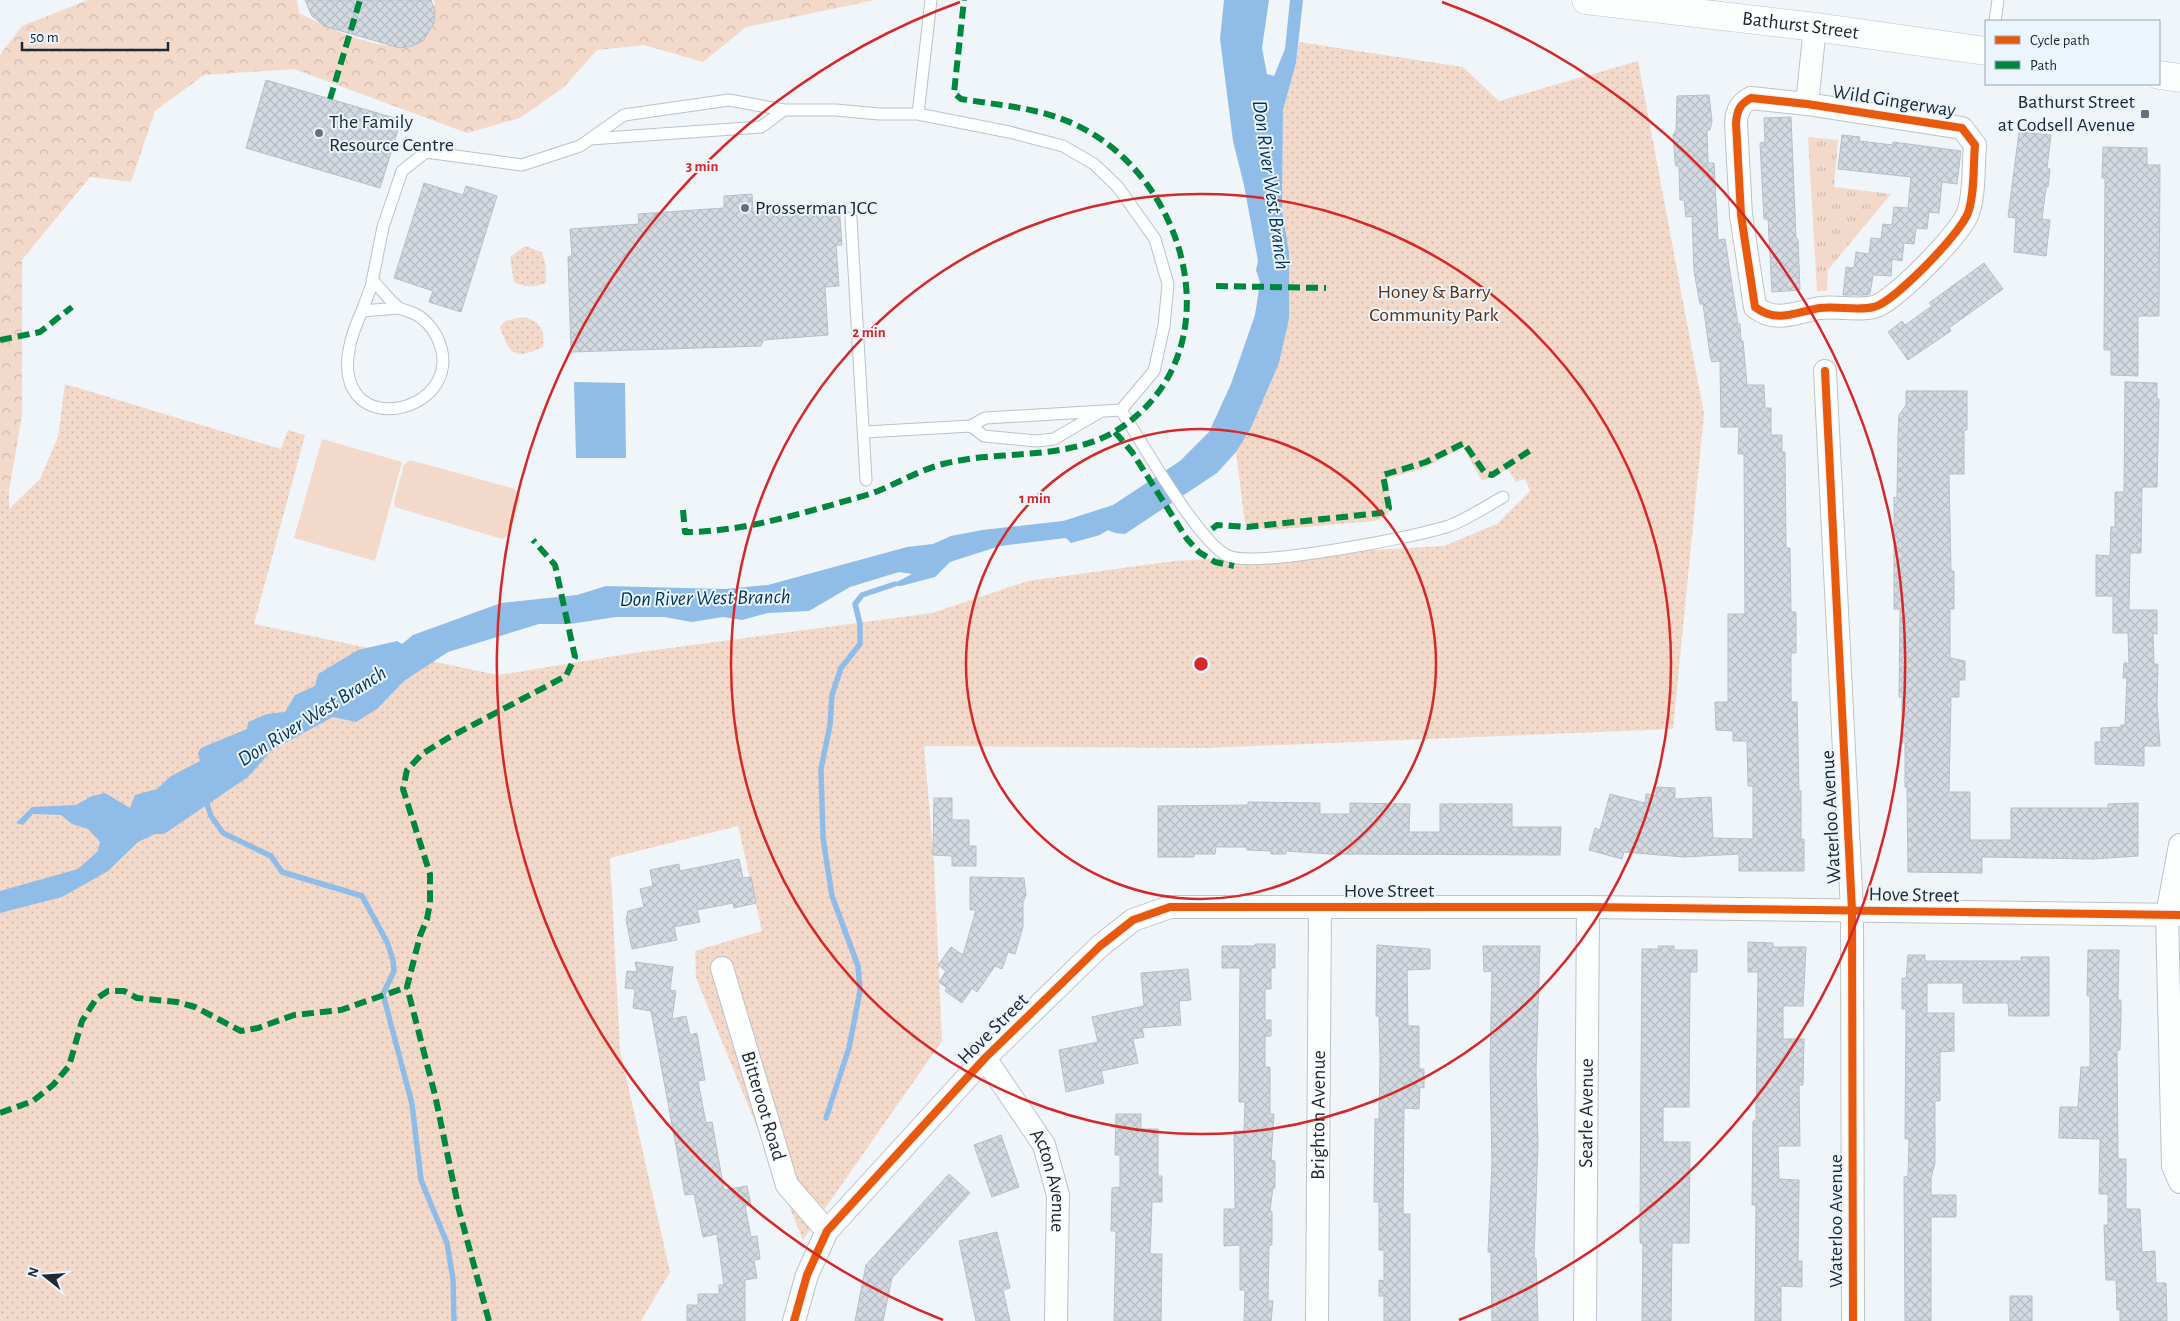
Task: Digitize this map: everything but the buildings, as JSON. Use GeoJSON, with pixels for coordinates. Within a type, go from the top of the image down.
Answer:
{"type":"FeatureCollection","features":[{"type":"Feature","properties":{"kind":"main road","name":"Bathurst Street"},"geometry":{"type":"LineString","coordinates":[[1586,0],[1815,27],[1985,51]]}},
{"type":"Feature","properties":{"kind":"main road"},"geometry":{"type":"LineString","coordinates":[[2160,75],[2180,78]]}},
{"type":"Feature","properties":{"kind":"street","name":"Wild Gingerway"},"geometry":{"type":"LineString","coordinates":[[1807,104],[1815,27]]}},
{"type":"Feature","properties":{"kind":"street","name":"Wild Gingerway"},"geometry":{"type":"LineString","coordinates":[[1751,98],[1807,104],[1962,128],[1973,138],[1975,145],[1968,212],[1962,224],[1948,242],[1886,301],[1874,307],[1822,308],[1786,316],[1765,315],[1755,307],[1741,215],[1737,111],[1742,103],[1751,98]]}},
{"type":"Feature","properties":{"kind":"street","name":"Waterloo Avenue"},"geometry":{"type":"LineString","coordinates":[[1824,371],[1852,910],[1852,1321]]}},
{"type":"Feature","properties":{"kind":"street"},"geometry":{"type":"LineString","coordinates":[[2180,845],[2173,915],[2173,1166],[2180,1182]]}},
{"type":"Feature","properties":{"kind":"street","name":"Hove Street"},"geometry":{"type":"LineString","coordinates":[[794,1321],[807,1275],[827,1232],[985,1058],[1100,946],[1133,920],[1170,907],[1588,907],[2173,915]]}},
{"type":"Feature","properties":{"kind":"street","name":"Searle Avenue"},"geometry":{"type":"LineString","coordinates":[[1585,1321],[1588,907]]}},
{"type":"Feature","properties":{"kind":"street","name":"Brighton Avenue"},"geometry":{"type":"LineString","coordinates":[[1317,1321],[1320,908]]}},
{"type":"Feature","properties":{"kind":"street","name":"Bitteroot Road"},"geometry":{"type":"LineString","coordinates":[[722,968],[786,1186],[827,1232]]}},
{"type":"Feature","properties":{"kind":"street","name":"Acton Avenue"},"geometry":{"type":"LineString","coordinates":[[985,1058],[1044,1145],[1058,1195],[1056,1321]]}},
{"type":"Feature","properties":{"kind":"lane"},"geometry":{"type":"LineString","coordinates":[[918,114],[930,0]]}},
{"type":"Feature","properties":{"kind":"lane"},"geometry":{"type":"LineString","coordinates":[[1996,20],[1998,0]]}},
{"type":"Feature","properties":{"kind":"lane"},"geometry":{"type":"LineString","coordinates":[[362,311],[399,308],[415,313],[428,323],[437,337],[442,354],[441,370],[434,386],[423,398],[408,407],[391,410],[374,407],[360,399],[350,386],[347,374],[350,341],[372,280],[383,227],[402,171],[426,152],[522,165],[580,146],[624,115],[729,100],[784,110],[836,110],[879,114],[918,114],[1009,132],[1064,146],[1094,164],[1118,187],[1155,239],[1168,284],[1164,326],[1154,371],[1121,410],[985,418],[971,426],[865,432]]}},
{"type":"Feature","properties":{"kind":"lane"},"geometry":{"type":"LineString","coordinates":[[589,140],[761,128],[784,110]]}},
{"type":"Feature","properties":{"kind":"lane"},"geometry":{"type":"LineString","coordinates":[[851,218],[865,432],[866,480]]}},
{"type":"Feature","properties":{"kind":"lane"},"geometry":{"type":"LineString","coordinates":[[372,280],[399,308]]}},
{"type":"Feature","properties":{"kind":"lane"},"geometry":{"type":"LineString","coordinates":[[1121,410],[1200,531],[1228,556],[1262,560],[1394,540],[1450,525],[1503,498]]}},
{"type":"Feature","properties":{"kind":"lane"},"geometry":{"type":"LineString","coordinates":[[971,426],[984,436],[1036,441],[1054,439],[1102,411]]}},
{"type":"Feature","properties":{"kind":"green space"},"geometry":{"type":"Polygon","coordinates":[[[88,0],[297,0],[299,13],[339,32],[371,42],[401,46],[413,44],[429,33],[435,3],[433,0],[875,0],[746,27],[703,62],[644,45],[597,50],[564,87],[520,118],[467,133],[294,69],[204,75],[155,111],[131,182],[90,177],[22,260],[22,415],[9,491],[0,490],[0,55],[22,26],[88,0]]]}},
{"type":"Feature","properties":{"kind":"green space","name":"Honey & Barry Community Park"},"geometry":{"type":"Polygon","coordinates":[[[1299,42],[1463,67],[1499,101],[1638,61],[1704,414],[1673,729],[1206,748],[924,746],[934,861],[942,1041],[803,1240],[696,978],[695,951],[762,931],[738,826],[610,858],[620,1050],[670,1272],[641,1321],[0,1321],[0,490],[9,491],[9,509],[40,479],[58,437],[65,384],[281,449],[288,430],[305,435],[254,624],[498,675],[640,652],[932,613],[1028,581],[1174,561],[1444,546],[1497,524],[1530,491],[1525,479],[1516,482],[1508,469],[1482,481],[1463,447],[1424,468],[1386,479],[1392,506],[1386,517],[1374,521],[1270,530],[1245,524],[1236,452],[1251,428],[1279,363],[1289,319],[1289,252],[1282,210],[1283,110],[1296,63],[1299,42]]]}},
{"type":"Feature","properties":{"kind":"green space"},"geometry":{"type":"Polygon","coordinates":[[[1808,137],[1838,140],[1834,187],[1891,194],[1828,270],[1827,291],[1817,291],[1808,137]]]}},
{"type":"Feature","properties":{"kind":"green space"},"geometry":{"type":"Polygon","coordinates":[[[525,246],[542,252],[546,267],[546,283],[530,286],[514,282],[510,257],[525,246]]]}},
{"type":"Feature","properties":{"kind":"green space"},"geometry":{"type":"Polygon","coordinates":[[[523,317],[534,321],[540,327],[543,336],[543,347],[519,354],[510,349],[500,327],[505,321],[523,317]]]}},
{"type":"Feature","properties":{"kind":"green space"},"geometry":{"type":"Polygon","coordinates":[[[322,439],[402,462],[375,561],[294,538],[322,439]]]}},
{"type":"Feature","properties":{"kind":"green space"},"geometry":{"type":"Polygon","coordinates":[[[410,460],[515,489],[520,498],[510,535],[502,539],[395,507],[394,501],[404,465],[410,460]]]}},
{"type":"Feature","properties":{"kind":"water","name":"Don River West Branch"},"geometry":{"type":"Polygon","coordinates":[[[1224,0],[1269,0],[1262,48],[1267,74],[1274,76],[1285,49],[1290,0],[1303,0],[1296,63],[1283,110],[1282,210],[1289,252],[1289,319],[1279,363],[1251,428],[1236,452],[1217,473],[1125,534],[1108,530],[1100,535],[1071,543],[1066,538],[1000,546],[950,562],[935,577],[901,586],[889,586],[912,574],[899,572],[850,587],[809,611],[768,613],[742,620],[723,617],[692,622],[664,617],[616,617],[570,624],[539,624],[448,652],[404,681],[377,709],[356,722],[333,717],[272,750],[248,777],[164,834],[155,834],[138,842],[108,871],[62,897],[0,913],[0,891],[78,869],[98,851],[100,842],[88,829],[72,824],[61,815],[33,814],[23,825],[16,823],[32,807],[76,805],[92,796],[105,793],[130,808],[135,795],[157,789],[171,776],[200,761],[198,753],[201,748],[247,729],[248,722],[267,714],[285,712],[295,695],[315,686],[318,674],[358,650],[397,641],[402,644],[413,635],[501,603],[577,595],[606,586],[725,589],[768,585],[907,547],[933,544],[951,536],[982,530],[1063,521],[1113,505],[1180,461],[1209,432],[1231,384],[1255,315],[1260,282],[1256,270],[1258,261],[1244,185],[1233,141],[1220,39],[1224,0]]]}},
{"type":"Feature","properties":{"kind":"water"},"geometry":{"type":"Polygon","coordinates":[[[574,382],[625,383],[626,458],[576,458],[574,382]]]}},
{"type":"Feature","properties":{"kind":"waterway"},"geometry":{"type":"LineString","coordinates":[[826,1118],[849,1048],[860,991],[858,966],[832,896],[823,838],[821,769],[830,725],[832,695],[841,668],[860,644],[860,624],[855,604],[862,595],[895,584]]}},
{"type":"Feature","properties":{"kind":"waterway"},"geometry":{"type":"LineString","coordinates":[[205,798],[211,816],[223,833],[271,856],[282,872],[362,896],[387,942],[393,960],[394,971],[383,994],[412,1104],[421,1180],[447,1243],[453,1279],[454,1321]]}},
{"type":"Feature","properties":{"kind":"marked path"},"geometry":{"type":"LineString","coordinates":[[330,99],[360,0]]}},
{"type":"Feature","properties":{"kind":"marked path"},"geometry":{"type":"LineString","coordinates":[[683,510],[685,532],[721,530],[793,516],[866,495],[926,469],[943,464],[967,459],[1063,450],[1086,444],[1108,435],[1129,422],[1160,391],[1178,354],[1186,314],[1184,273],[1174,233],[1155,195],[1128,162],[1096,136],[1080,127],[1047,114],[961,99],[954,93],[964,0]]}},
{"type":"Feature","properties":{"kind":"marked path"},"geometry":{"type":"LineString","coordinates":[[1216,286],[1326,288]]}},
{"type":"Feature","properties":{"kind":"marked path"},"geometry":{"type":"LineString","coordinates":[[0,340],[40,332],[72,307]]}},
{"type":"Feature","properties":{"kind":"marked path"},"geometry":{"type":"LineString","coordinates":[[1115,432],[1132,452],[1187,539],[1199,552],[1215,562],[1234,566]]}},
{"type":"Feature","properties":{"kind":"marked path"},"geometry":{"type":"LineString","coordinates":[[1212,529],[1217,525],[1247,527],[1381,513],[1389,508],[1383,475],[1426,462],[1464,443],[1485,473],[1492,475],[1534,448]]}},
{"type":"Feature","properties":{"kind":"marked path"},"geometry":{"type":"LineString","coordinates":[[489,1321],[459,1210],[435,1095],[407,987],[420,936],[427,919],[430,903],[430,874],[403,789],[407,770],[422,754],[448,738],[566,676],[575,657],[555,565],[533,540]]}},
{"type":"Feature","properties":{"kind":"marked path"},"geometry":{"type":"LineString","coordinates":[[0,1113],[33,1101],[53,1085],[69,1066],[82,1021],[96,999],[108,991],[124,991],[137,998],[177,1002],[195,1007],[241,1031],[258,1028],[294,1015],[341,1010],[407,987]]}},
{"type":"Feature","properties":{"kind":"cycle path"},"geometry":{"type":"LineString","coordinates":[[1751,98],[1807,104],[1962,128],[1975,145],[1972,197],[1963,223],[1926,266],[1896,293],[1874,307],[1861,309],[1820,308],[1779,316],[1763,312],[1755,307],[1741,215],[1736,123],[1740,108],[1751,98]]}},
{"type":"Feature","properties":{"kind":"cycle path"},"geometry":{"type":"LineString","coordinates":[[1825,371],[1852,910],[1853,1321]]}},
{"type":"Feature","properties":{"kind":"cycle path"},"geometry":{"type":"LineString","coordinates":[[794,1321],[807,1275],[827,1231],[985,1058],[1100,946],[1133,920],[1170,907],[1588,907],[2180,915]]}},
{"type":"Feature","properties":{"kind":"place","name":"Bathurst Street at Codsell Avenue"},"geometry":{"type":"Point","coordinates":[2145,114]}},
{"type":"Feature","properties":{"kind":"place","name":"The Family Resource Centre"},"geometry":{"type":"Point","coordinates":[319,133]}},
{"type":"Feature","properties":{"kind":"place","name":"Prosserman JCC"},"geometry":{"type":"Point","coordinates":[745,208]}}]}
